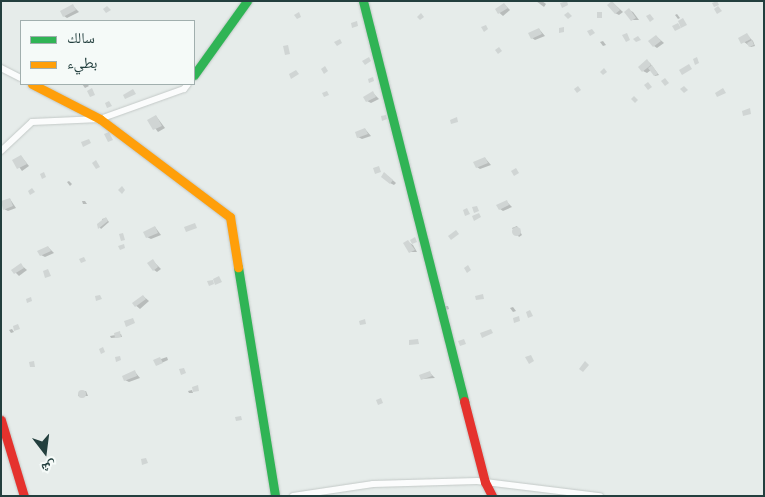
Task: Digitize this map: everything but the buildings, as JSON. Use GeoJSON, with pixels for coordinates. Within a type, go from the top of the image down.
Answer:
{"type":"FeatureCollection","features":[{"type":"Feature","properties":{"kind":"street"},"geometry":{"type":"LineString","coordinates":[[195,74],[247,1]]}},
{"type":"Feature","properties":{"kind":"street"},"geometry":{"type":"LineString","coordinates":[[364,1],[485,482],[492,496]]}},
{"type":"Feature","properties":{"kind":"street"},"geometry":{"type":"LineString","coordinates":[[1,68],[20,78]]}},
{"type":"Feature","properties":{"kind":"street"},"geometry":{"type":"LineString","coordinates":[[34,85],[100,119],[230,217],[275,496]]}},
{"type":"Feature","properties":{"kind":"street"},"geometry":{"type":"LineString","coordinates":[[1,151],[32,122],[100,119],[184,89],[187,85]]}},
{"type":"Feature","properties":{"kind":"street"},"geometry":{"type":"LineString","coordinates":[[1,420],[24,496]]}},
{"type":"Feature","properties":{"kind":"street"},"geometry":{"type":"LineString","coordinates":[[293,496],[373,484],[485,482],[600,496]]}},
{"type":"Feature","properties":{"kind":"traffic: fast"},"geometry":{"type":"LineString","coordinates":[[195,74],[247,1]]}},
{"type":"Feature","properties":{"kind":"traffic: fast"},"geometry":{"type":"LineString","coordinates":[[363,1],[464,401]]}},
{"type":"Feature","properties":{"kind":"traffic: fast"},"geometry":{"type":"LineString","coordinates":[[238,267],[275,496]]}},
{"type":"Feature","properties":{"kind":"traffic: slow"},"geometry":{"type":"LineString","coordinates":[[34,85],[100,119],[230,217],[238,267]]}},
{"type":"Feature","properties":{"kind":"traffic: jam"},"geometry":{"type":"LineString","coordinates":[[464,401],[485,482],[492,496]]}},
{"type":"Feature","properties":{"kind":"traffic: jam"},"geometry":{"type":"LineString","coordinates":[[1,420],[24,496]]}}]}
